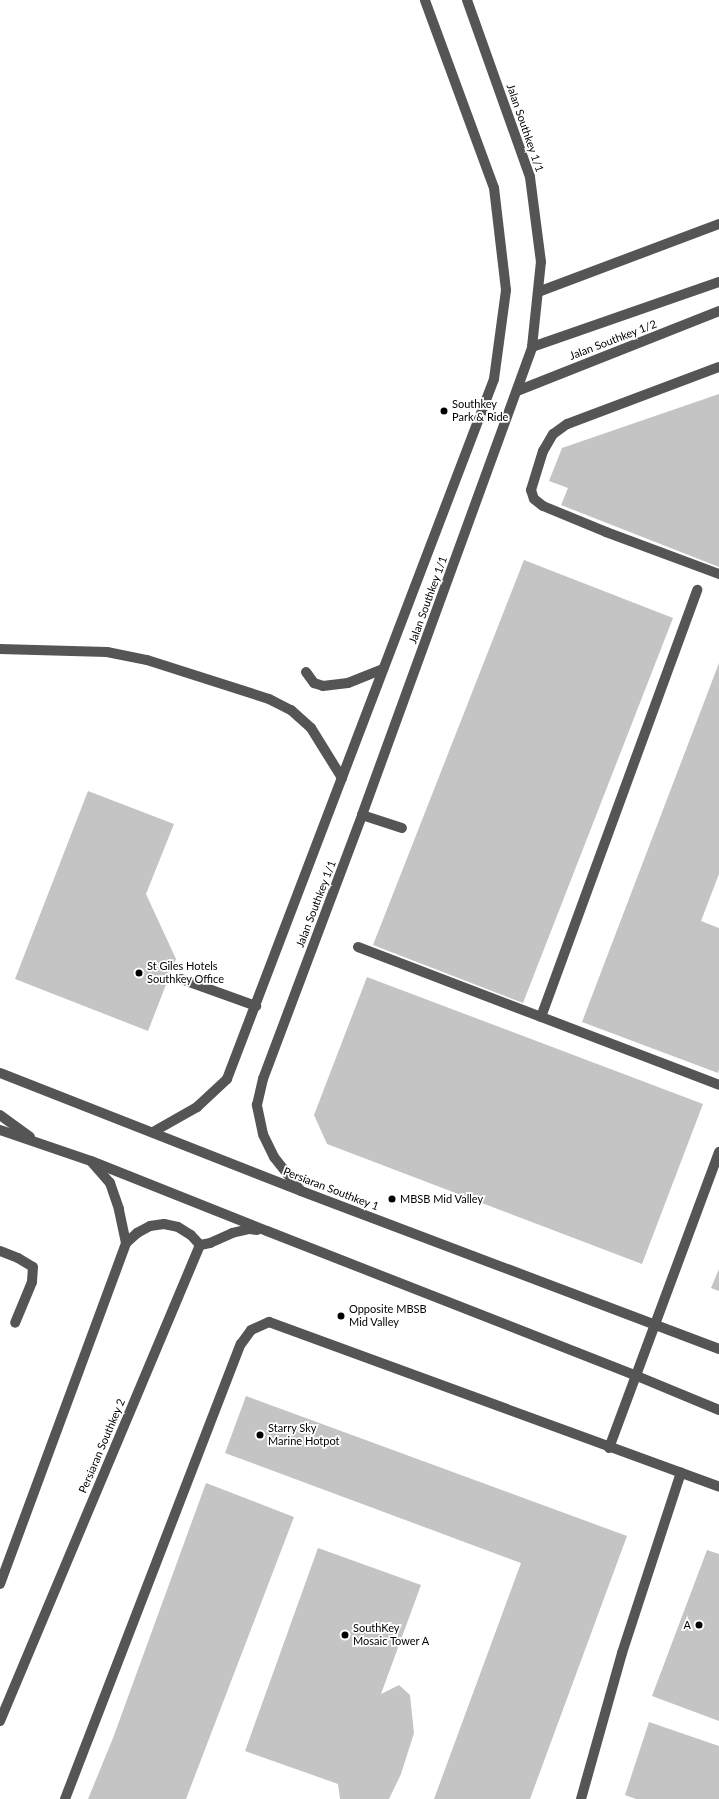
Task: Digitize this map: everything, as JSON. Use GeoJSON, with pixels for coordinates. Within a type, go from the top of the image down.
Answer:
{"type":"FeatureCollection","features":[{"type":"Feature","properties":{"kind":"street","name":"Jalan Southkey 1/1"},"geometry":{"type":"LineString","coordinates":[[152,1132],[198,1106],[228,1079],[494,379],[506,290],[494,188],[425,0]]}},
{"type":"Feature","properties":{"kind":"street","name":"Jalan Southkey 1/1"},"geometry":{"type":"LineString","coordinates":[[301,1191],[274,1157],[263,1134],[257,1105],[263,1079],[362,816],[532,347],[541,262],[530,177],[467,0]]}},
{"type":"Feature","properties":{"kind":"street"},"geometry":{"type":"LineString","coordinates":[[538,292],[719,224]]}},
{"type":"Feature","properties":{"kind":"street","name":"Jalan Southkey 1/2"},"geometry":{"type":"LineString","coordinates":[[532,347],[719,282]]}},
{"type":"Feature","properties":{"kind":"street","name":"Jalan Southkey 1/2"},"geometry":{"type":"LineString","coordinates":[[517,391],[719,311]]}},
{"type":"Feature","properties":{"kind":"street"},"geometry":{"type":"LineString","coordinates":[[719,367],[567,424],[553,434],[544,451],[531,490],[534,499],[543,506],[606,532],[719,574]]}},
{"type":"Feature","properties":{"kind":"street"},"geometry":{"type":"LineString","coordinates":[[541,1017],[697,590]]}},
{"type":"Feature","properties":{"kind":"street"},"geometry":{"type":"LineString","coordinates":[[0,649],[107,652],[147,660],[269,699],[291,710],[311,728],[342,778]]}},
{"type":"Feature","properties":{"kind":"street"},"geometry":{"type":"LineString","coordinates":[[306,672],[314,683],[323,686],[348,683],[383,669]]}},
{"type":"Feature","properties":{"kind":"street"},"geometry":{"type":"LineString","coordinates":[[362,816],[402,828]]}},
{"type":"Feature","properties":{"kind":"street"},"geometry":{"type":"LineString","coordinates":[[358,947],[719,1085]]}},
{"type":"Feature","properties":{"kind":"street"},"geometry":{"type":"LineString","coordinates":[[181,979],[256,1006]]}},
{"type":"Feature","properties":{"kind":"street","name":"Persiaran Southkey 1"},"geometry":{"type":"LineString","coordinates":[[0,1073],[301,1191],[719,1349]]}},
{"type":"Feature","properties":{"kind":"street"},"geometry":{"type":"LineString","coordinates":[[0,1114],[36,1142]]}},
{"type":"Feature","properties":{"kind":"street"},"geometry":{"type":"LineString","coordinates":[[0,1130],[91,1161],[719,1410]]}},
{"type":"Feature","properties":{"kind":"street"},"geometry":{"type":"LineString","coordinates":[[610,1448],[719,1152]]}},
{"type":"Feature","properties":{"kind":"street"},"geometry":{"type":"LineString","coordinates":[[91,1161],[110,1183],[119,1209],[126,1243]]}},
{"type":"Feature","properties":{"kind":"street"},"geometry":{"type":"LineString","coordinates":[[0,1584],[126,1243],[143,1229],[150,1226],[164,1224],[178,1227],[191,1235],[200,1245],[210,1243],[232,1232],[250,1229],[267,1232]]}},
{"type":"Feature","properties":{"kind":"street","name":"Persiaran Southkey 2"},"geometry":{"type":"LineString","coordinates":[[0,1720],[200,1245]]}},
{"type":"Feature","properties":{"kind":"street"},"geometry":{"type":"LineString","coordinates":[[0,1251],[18,1258],[33,1267],[32,1282],[15,1322]]}},
{"type":"Feature","properties":{"kind":"street"},"geometry":{"type":"LineString","coordinates":[[65,1799],[241,1344],[251,1330],[269,1322],[719,1487]]}},
{"type":"Feature","properties":{"kind":"street"},"geometry":{"type":"LineString","coordinates":[[581,1799],[622,1652],[681,1472]]}},
{"type":"Feature","properties":{"kind":"building"},"geometry":{"type":"Polygon","coordinates":[[[719,394],[719,567],[561,505],[568,488],[549,481],[562,448],[719,394]]]}},
{"type":"Feature","properties":{"kind":"building"},"geometry":{"type":"Polygon","coordinates":[[[524,560],[673,618],[523,1003],[373,945],[524,560]]]}},
{"type":"Feature","properties":{"kind":"building"},"geometry":{"type":"Polygon","coordinates":[[[719,663],[719,874],[701,921],[719,928],[718,1073],[582,1022],[719,663]]]}},
{"type":"Feature","properties":{"kind":"building"},"geometry":{"type":"Polygon","coordinates":[[[88,791],[174,824],[146,894],[176,959],[148,1031],[15,979],[88,791]]]}},
{"type":"Feature","properties":{"kind":"building"},"geometry":{"type":"Polygon","coordinates":[[[367,977],[703,1104],[642,1264],[327,1144],[314,1115],[367,977]]]}},
{"type":"Feature","properties":{"kind":"building"},"geometry":{"type":"Polygon","coordinates":[[[719,1269],[719,1291],[711,1288],[719,1269]]]}},
{"type":"Feature","properties":{"kind":"building"},"geometry":{"type":"Polygon","coordinates":[[[246,1396],[627,1536],[530,1799],[434,1799],[521,1563],[225,1453],[246,1396]]]}},
{"type":"Feature","properties":{"kind":"building"},"geometry":{"type":"Polygon","coordinates":[[[206,1483],[294,1517],[186,1799],[88,1799],[113,1738],[206,1483]]]}},
{"type":"Feature","properties":{"kind":"building","name":"SouthKey Mosaic Tower A"},"geometry":{"type":"Polygon","coordinates":[[[318,1548],[421,1585],[381,1694],[399,1685],[410,1695],[414,1733],[401,1774],[389,1799],[340,1799],[338,1784],[245,1751],[318,1548]]]}},
{"type":"Feature","properties":{"kind":"building","name":"A"},"geometry":{"type":"Polygon","coordinates":[[[707,1550],[719,1554],[719,1721],[652,1696],[707,1550]]]}},
{"type":"Feature","properties":{"kind":"building"},"geometry":{"type":"Polygon","coordinates":[[[649,1722],[719,1746],[719,1799],[636,1799],[625,1795],[649,1722]]]}},
{"type":"Feature","properties":{"kind":"place","name":"Southkey Park & Ride"},"geometry":{"type":"Point","coordinates":[444,411]}},
{"type":"Feature","properties":{"kind":"place","name":"St Giles Hotels Southkey Office"},"geometry":{"type":"Point","coordinates":[139,973]}},
{"type":"Feature","properties":{"kind":"place","name":"MBSB Mid Valley"},"geometry":{"type":"Point","coordinates":[392,1199]}},
{"type":"Feature","properties":{"kind":"place","name":"Opposite MBSB Mid Valley"},"geometry":{"type":"Point","coordinates":[341,1316]}},
{"type":"Feature","properties":{"kind":"place","name":"Starry Sky Marine Hotpot"},"geometry":{"type":"Point","coordinates":[260,1435]}},
{"type":"Feature","properties":{"kind":"place","name":"A"},"geometry":{"type":"Point","coordinates":[699,1625]}},
{"type":"Feature","properties":{"kind":"place","name":"SouthKey Mosaic Tower A"},"geometry":{"type":"Point","coordinates":[345,1635]}}]}
